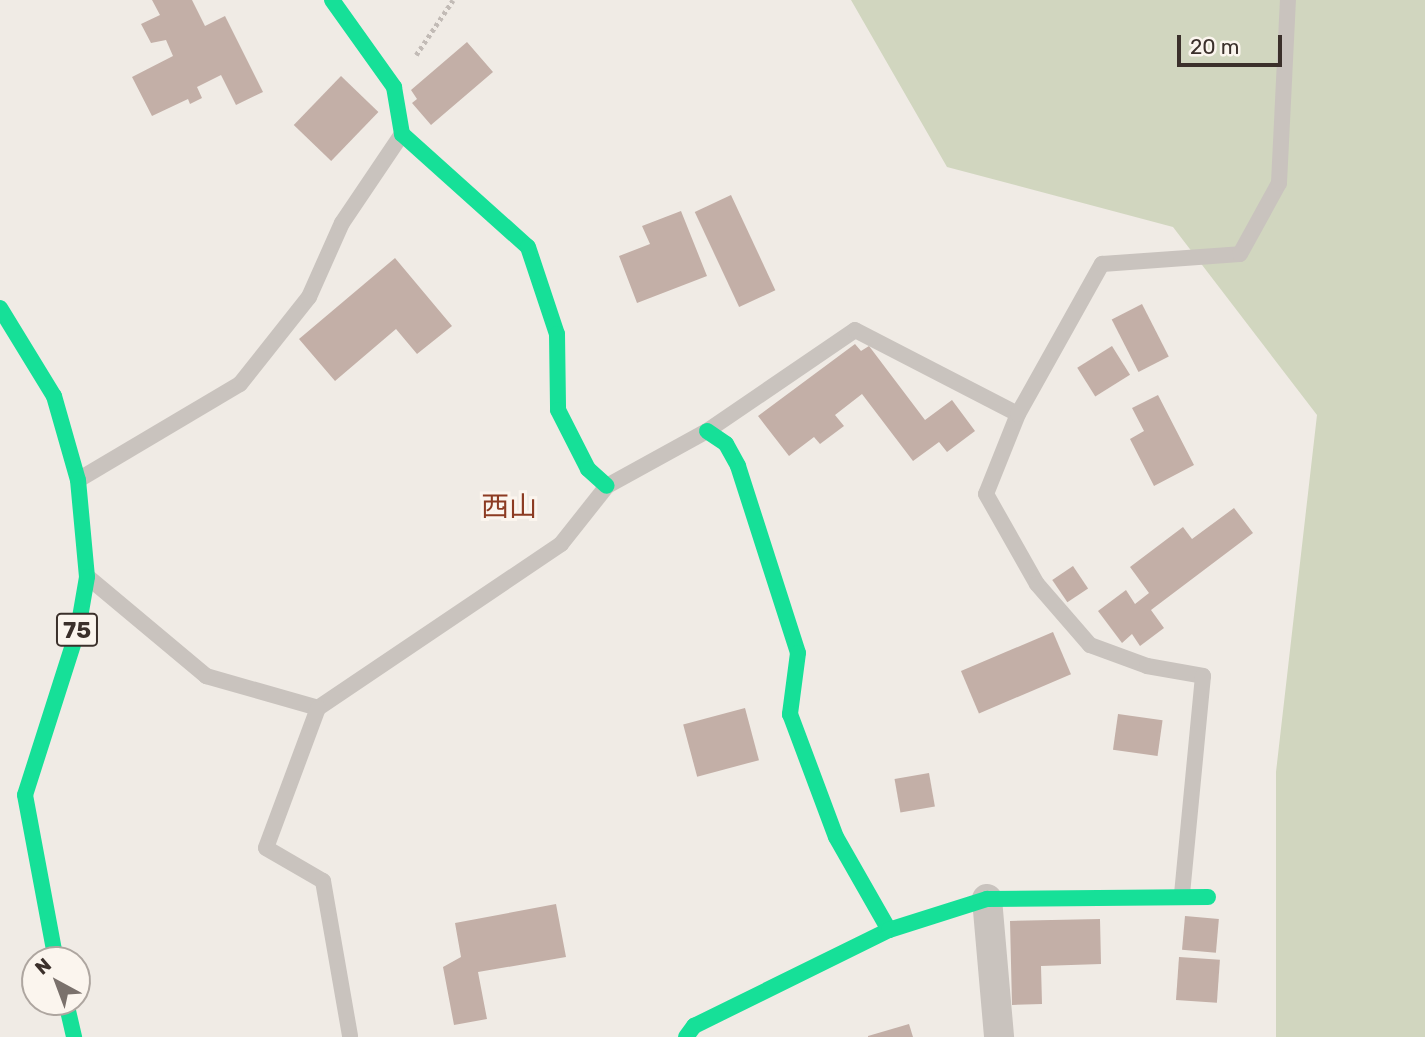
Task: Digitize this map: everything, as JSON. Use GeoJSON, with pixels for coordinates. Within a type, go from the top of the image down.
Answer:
{"type":"FeatureCollection","features":[{"type":"Feature","properties":{"kind":"street"},"geometry":{"type":"LineString","coordinates":[[332,0],[394,88],[402,134],[528,247],[557,334],[558,411],[588,468],[607,486]]}},
{"type":"Feature","properties":{"kind":"street","name":"75"},"geometry":{"type":"LineString","coordinates":[[0,308],[54,396],[78,480],[87,577],[78,629],[25,795],[53,946]]}},
{"type":"Feature","properties":{"kind":"street"},"geometry":{"type":"LineString","coordinates":[[707,431],[726,444],[738,466],[798,653],[790,714],[836,837],[889,930]]}},
{"type":"Feature","properties":{"kind":"street"},"geometry":{"type":"LineString","coordinates":[[686,1037],[694,1026],[889,930],[987,899],[1208,897]]}},
{"type":"Feature","properties":{"kind":"street"},"geometry":{"type":"LineString","coordinates":[[987,899],[999,1037]]}},
{"type":"Feature","properties":{"kind":"street"},"geometry":{"type":"LineString","coordinates":[[69,1016],[74,1037]]}},
{"type":"Feature","properties":{"kind":"lane"},"geometry":{"type":"LineString","coordinates":[[1182,896],[1203,676],[1147,666],[1090,645],[1037,584],[986,494],[1018,414],[1101,264],[1240,254],[1279,183],[1288,0]]}},
{"type":"Feature","properties":{"kind":"lane"},"geometry":{"type":"LineString","coordinates":[[78,480],[240,384],[309,297],[342,223],[402,134]]}},
{"type":"Feature","properties":{"kind":"lane"},"geometry":{"type":"LineString","coordinates":[[350,1036],[323,881],[266,848],[318,708],[561,544],[607,486],[707,431],[855,330],[1018,414]]}},
{"type":"Feature","properties":{"kind":"lane"},"geometry":{"type":"LineString","coordinates":[[87,577],[206,676],[318,708]]}},
{"type":"Feature","properties":{"kind":"path"},"geometry":{"type":"LineString","coordinates":[[394,88],[453,0]]}},
{"type":"Feature","properties":{"kind":"green space"},"geometry":{"type":"Polygon","coordinates":[[[851,0],[1425,0],[1425,1037],[1276,1037],[1276,772],[1317,415],[1173,227],[947,167],[851,0]]]}},
{"type":"Feature","properties":{"kind":"building"},"geometry":{"type":"Polygon","coordinates":[[[152,0],[192,0],[205,26],[225,16],[263,92],[236,105],[221,75],[197,87],[202,98],[190,104],[188,99],[152,116],[132,77],[173,56],[166,40],[151,43],[141,24],[160,15],[152,0]]]}},
{"type":"Feature","properties":{"kind":"building"},"geometry":{"type":"Polygon","coordinates":[[[467,42],[493,72],[431,125],[412,103],[417,99],[411,90],[467,42]]]}},
{"type":"Feature","properties":{"kind":"building"},"geometry":{"type":"Polygon","coordinates":[[[341,76],[378,112],[331,161],[294,125],[341,76]]]}},
{"type":"Feature","properties":{"kind":"building"},"geometry":{"type":"Polygon","coordinates":[[[731,195],[775,290],[739,307],[695,212],[731,195]]]}},
{"type":"Feature","properties":{"kind":"building"},"geometry":{"type":"Polygon","coordinates":[[[681,211],[707,276],[637,303],[619,256],[650,244],[642,226],[681,211]]]}},
{"type":"Feature","properties":{"kind":"building"},"geometry":{"type":"Polygon","coordinates":[[[395,258],[452,326],[417,354],[396,329],[335,381],[299,339],[395,258]]]}},
{"type":"Feature","properties":{"kind":"building"},"geometry":{"type":"Polygon","coordinates":[[[1142,304],[1169,357],[1138,372],[1112,319],[1142,304]]]}},
{"type":"Feature","properties":{"kind":"building"},"geometry":{"type":"Polygon","coordinates":[[[855,344],[861,351],[869,346],[925,420],[952,400],[975,431],[947,452],[939,442],[913,461],[862,394],[835,415],[844,426],[820,444],[814,437],[789,456],[758,416],[855,344]]]}},
{"type":"Feature","properties":{"kind":"building"},"geometry":{"type":"Polygon","coordinates":[[[1112,346],[1130,375],[1095,397],[1077,368],[1112,346]]]}},
{"type":"Feature","properties":{"kind":"building"},"geometry":{"type":"Polygon","coordinates":[[[1158,395],[1194,465],[1154,486],[1130,439],[1144,431],[1132,408],[1158,395]]]}},
{"type":"Feature","properties":{"kind":"building"},"geometry":{"type":"Polygon","coordinates":[[[1234,508],[1253,533],[1151,610],[1164,628],[1140,646],[1132,634],[1122,643],[1098,611],[1126,590],[1135,604],[1149,593],[1130,567],[1183,527],[1192,539],[1234,508]]]}},
{"type":"Feature","properties":{"kind":"building"},"geometry":{"type":"Polygon","coordinates":[[[1073,566],[1088,588],[1067,602],[1052,580],[1073,566]]]}},
{"type":"Feature","properties":{"kind":"building"},"geometry":{"type":"Polygon","coordinates":[[[1053,632],[1071,674],[979,713],[961,671],[1053,632]]]}},
{"type":"Feature","properties":{"kind":"building"},"geometry":{"type":"Polygon","coordinates":[[[745,708],[759,760],[697,777],[683,725],[745,708]]]}},
{"type":"Feature","properties":{"kind":"building"},"geometry":{"type":"Polygon","coordinates":[[[1118,714],[1163,720],[1158,756],[1113,750],[1118,714]]]}},
{"type":"Feature","properties":{"kind":"building"},"geometry":{"type":"Polygon","coordinates":[[[929,773],[935,806],[900,813],[895,779],[929,773]]]}},
{"type":"Feature","properties":{"kind":"building"},"geometry":{"type":"Polygon","coordinates":[[[556,904],[566,957],[478,972],[487,1019],[454,1025],[443,967],[461,957],[455,923],[556,904]]]}},
{"type":"Feature","properties":{"kind":"building"},"geometry":{"type":"Polygon","coordinates":[[[1185,916],[1219,919],[1216,953],[1182,950],[1185,916]]]}},
{"type":"Feature","properties":{"kind":"building"},"geometry":{"type":"Polygon","coordinates":[[[1100,919],[1101,964],[1041,966],[1042,1004],[1012,1005],[1010,921],[1100,919]]]}},
{"type":"Feature","properties":{"kind":"building"},"geometry":{"type":"Polygon","coordinates":[[[1179,957],[1220,960],[1217,1003],[1176,1000],[1179,957]]]}},
{"type":"Feature","properties":{"kind":"building"},"geometry":{"type":"Polygon","coordinates":[[[909,1024],[913,1037],[868,1037],[868,1036],[909,1024]]]}},
{"type":"Feature","properties":{"kind":"traffic: fast"},"geometry":{"type":"LineString","coordinates":[[332,0],[394,87],[402,134],[528,247],[557,334],[558,410],[588,469],[607,486]]}},
{"type":"Feature","properties":{"kind":"traffic: fast"},"geometry":{"type":"LineString","coordinates":[[0,308],[54,396],[78,480],[87,577],[78,629],[25,795],[53,946]]}},
{"type":"Feature","properties":{"kind":"traffic: fast"},"geometry":{"type":"LineString","coordinates":[[707,431],[726,444],[738,466],[798,653],[790,714],[836,837],[889,930]]}},
{"type":"Feature","properties":{"kind":"traffic: fast"},"geometry":{"type":"LineString","coordinates":[[686,1037],[694,1026],[889,930],[987,899],[1208,897]]}},
{"type":"Feature","properties":{"kind":"traffic: fast"},"geometry":{"type":"LineString","coordinates":[[69,1016],[74,1037]]}},
{"type":"Feature","properties":{"kind":"district","name":"西山"},"geometry":{"type":"Point","coordinates":[509,507]}}]}
